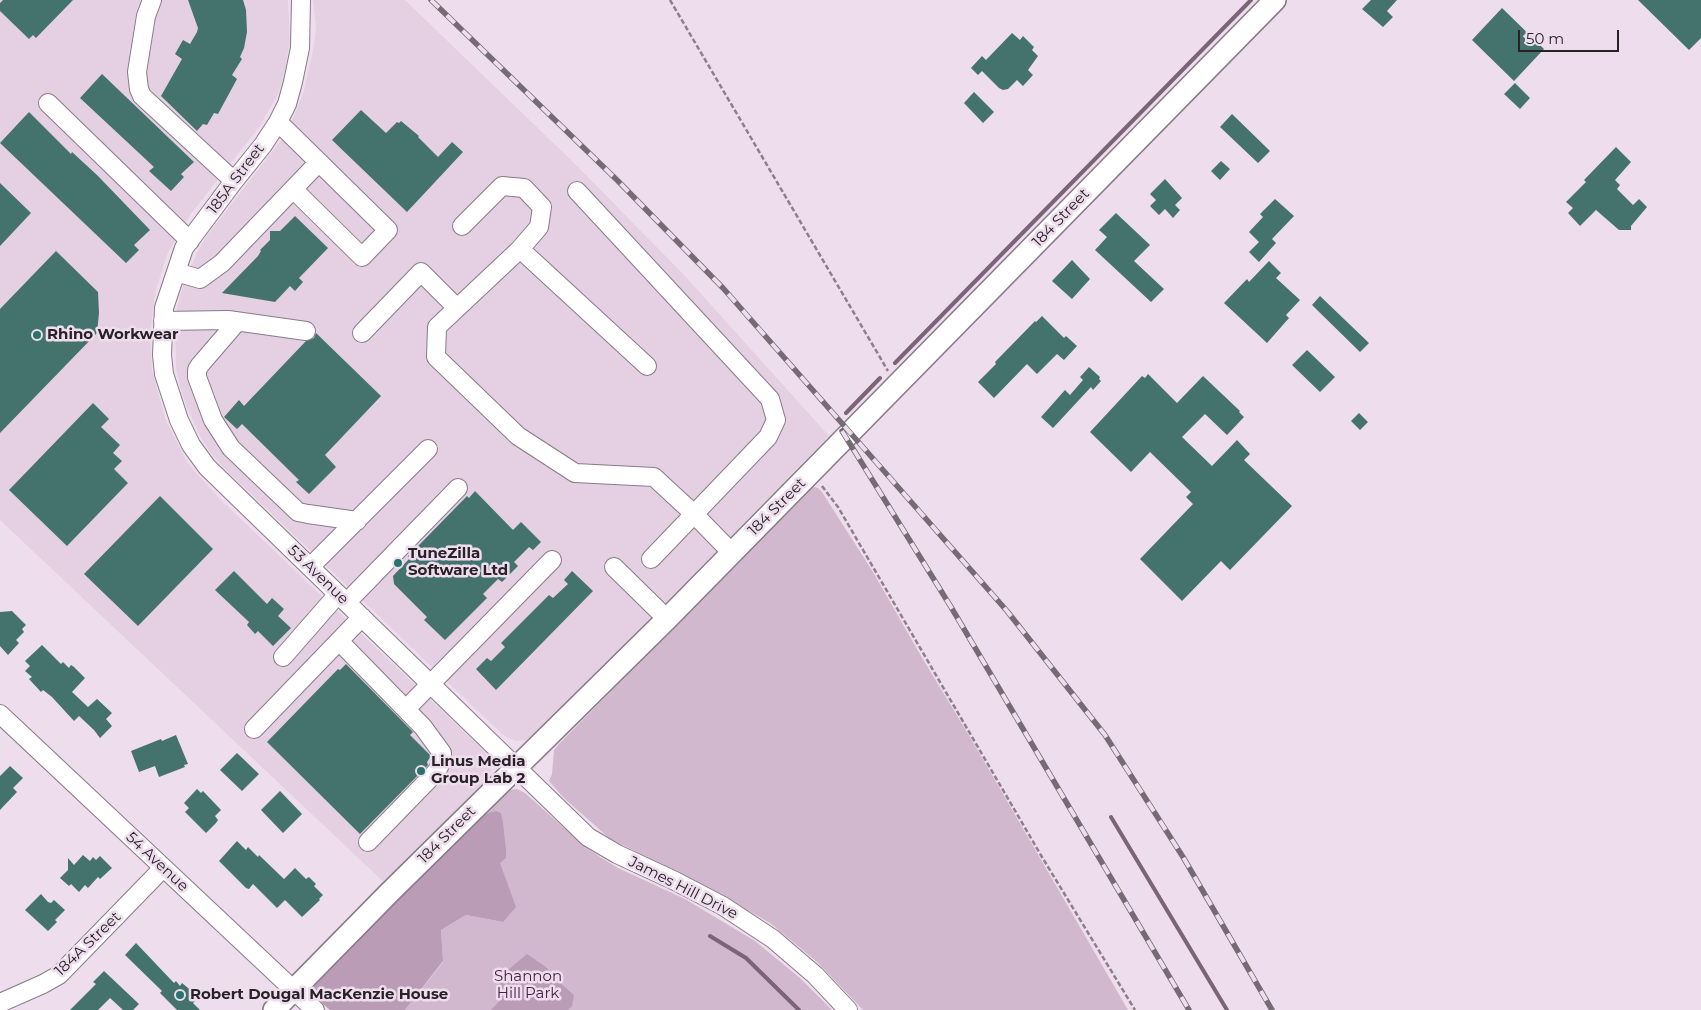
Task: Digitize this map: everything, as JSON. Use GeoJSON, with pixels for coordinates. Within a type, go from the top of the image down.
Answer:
{"type":"FeatureCollection","features":[{"type":"Feature","properties":{"kind":"main road","name":"184 Street"},"geometry":{"type":"LineString","coordinates":[[274,1010],[388,894],[667,619],[1275,0]]}},
{"type":"Feature","properties":{"kind":"street"},"geometry":{"type":"LineString","coordinates":[[152,0],[146,16],[137,72],[139,89],[142,96],[234,181]]}},
{"type":"Feature","properties":{"kind":"street","name":"185A Street"},"geometry":{"type":"LineString","coordinates":[[162,355],[164,308],[184,248],[263,145],[278,122],[286,104],[300,48],[301,0]]}},
{"type":"Feature","properties":{"kind":"street"},"geometry":{"type":"LineString","coordinates":[[48,103],[190,241]]}},
{"type":"Feature","properties":{"kind":"street"},"geometry":{"type":"LineString","coordinates":[[278,122],[388,230],[362,257],[293,189]]}},
{"type":"Feature","properties":{"kind":"street"},"geometry":{"type":"LineString","coordinates":[[176,272],[200,279],[222,263],[319,162]]}},
{"type":"Feature","properties":{"kind":"street"},"geometry":{"type":"LineString","coordinates":[[462,226],[502,186],[524,188],[542,207],[539,227],[520,249],[437,327],[436,357],[518,436],[575,473],[654,477],[732,553]]}},
{"type":"Feature","properties":{"kind":"street"},"geometry":{"type":"LineString","coordinates":[[577,191],[770,399],[776,420],[768,437],[651,559]]}},
{"type":"Feature","properties":{"kind":"street"},"geometry":{"type":"LineString","coordinates":[[520,249],[646,366]]}},
{"type":"Feature","properties":{"kind":"street"},"geometry":{"type":"LineString","coordinates":[[362,333],[421,272],[457,308]]}},
{"type":"Feature","properties":{"kind":"street"},"geometry":{"type":"LineString","coordinates":[[163,321],[237,322],[306,331]]}},
{"type":"Feature","properties":{"kind":"street"},"geometry":{"type":"LineString","coordinates":[[237,322],[200,365],[198,370],[197,377],[213,420],[230,448],[298,512],[357,520]]}},
{"type":"Feature","properties":{"kind":"street","name":"53 Avenue"},"geometry":{"type":"LineString","coordinates":[[162,355],[167,383],[179,420],[191,445],[207,467],[517,766]]}},
{"type":"Feature","properties":{"kind":"street"},"geometry":{"type":"LineString","coordinates":[[310,567],[428,449]]}},
{"type":"Feature","properties":{"kind":"street"},"geometry":{"type":"LineString","coordinates":[[283,657],[458,488]]}},
{"type":"Feature","properties":{"kind":"street"},"geometry":{"type":"LineString","coordinates":[[406,708],[552,560]]}},
{"type":"Feature","properties":{"kind":"street"},"geometry":{"type":"LineString","coordinates":[[614,566],[667,619]]}},
{"type":"Feature","properties":{"kind":"street"},"geometry":{"type":"LineString","coordinates":[[254,729],[362,617]]}},
{"type":"Feature","properties":{"kind":"street"},"geometry":{"type":"LineString","coordinates":[[339,641],[406,708],[442,753],[441,765],[437,771],[368,842]]}},
{"type":"Feature","properties":{"kind":"street","name":"54 Avenue"},"geometry":{"type":"LineString","coordinates":[[2,721],[315,1010]]}},
{"type":"Feature","properties":{"kind":"street","name":"James Hill Drive"},"geometry":{"type":"LineString","coordinates":[[517,766],[588,837],[617,854],[723,906],[773,939],[815,975],[848,1010]]}},
{"type":"Feature","properties":{"kind":"street","name":"184A Street"},"geometry":{"type":"LineString","coordinates":[[0,1003],[59,975],[163,868]]}},
{"type":"Feature","properties":{"kind":"path"},"geometry":{"type":"LineString","coordinates":[[670,0],[897,385]]}},
{"type":"Feature","properties":{"kind":"path"},"geometry":{"type":"LineString","coordinates":[[818,482],[838,507],[1042,857],[1135,1010]]}},
{"type":"Feature","properties":{"kind":"shaded area"},"geometry":{"type":"Polygon","coordinates":[[[0,0],[288,0],[290,40],[284,75],[278,94],[260,126],[190,215],[168,252],[156,290],[153,309],[150,338],[152,370],[166,421],[186,460],[196,473],[223,502],[490,758],[491,770],[488,783],[388,886],[0,520],[0,0]]]}},
{"type":"Feature","properties":{"kind":"shaded area"},"geometry":{"type":"Polygon","coordinates":[[[313,0],[405,0],[575,164],[685,276],[829,436],[537,735],[527,740],[517,741],[502,734],[225,469],[200,436],[180,386],[176,367],[175,330],[176,312],[184,282],[206,237],[282,139],[294,116],[304,91],[314,45],[316,28],[313,0]]]}},
{"type":"Feature","properties":{"kind":"green space"},"geometry":{"type":"Polygon","coordinates":[[[814,487],[822,492],[873,572],[1128,1010],[863,1010],[816,961],[770,923],[714,891],[609,838],[564,798],[549,781],[552,774],[554,750],[559,744],[814,487]]]}},
{"type":"Feature","properties":{"kind":"green space"},"geometry":{"type":"Polygon","coordinates":[[[517,789],[525,793],[583,845],[600,857],[618,868],[685,899],[755,941],[800,978],[832,1010],[405,1010],[443,962],[441,930],[466,915],[503,922],[477,816],[508,790],[517,789]]]}},
{"type":"Feature","properties":{"kind":"green space"},"geometry":{"type":"Polygon","coordinates":[[[496,811],[501,813],[506,850],[506,858],[500,863],[516,907],[503,922],[466,915],[441,930],[443,961],[405,1010],[330,1010],[317,999],[313,992],[314,984],[477,816],[496,811]]]}},
{"type":"Feature","properties":{"kind":"green space","name":"Shannon Hill Park"},"geometry":{"type":"Polygon","coordinates":[[[527,954],[546,967],[574,995],[572,1006],[568,1010],[491,1010],[502,998],[496,980],[527,954]]]}},
{"type":"Feature","properties":{"kind":"building"},"geometry":{"type":"Polygon","coordinates":[[[3,0],[73,0],[36,38],[33,35],[29,39],[0,11],[0,3],[3,0]]]}},
{"type":"Feature","properties":{"kind":"building"},"geometry":{"type":"Polygon","coordinates":[[[188,0],[243,0],[246,10],[247,32],[240,57],[242,59],[232,75],[237,79],[218,114],[214,113],[207,125],[203,124],[197,131],[161,96],[182,59],[175,54],[183,40],[190,44],[197,32],[198,28],[188,0]]]}},
{"type":"Feature","properties":{"kind":"building"},"geometry":{"type":"Polygon","coordinates":[[[1371,0],[1397,0],[1387,11],[1393,17],[1383,27],[1362,9],[1371,0]]]}},
{"type":"Feature","properties":{"kind":"building"},"geometry":{"type":"Polygon","coordinates":[[[1638,0],[1701,0],[1701,38],[1689,50],[1638,0]]]}},
{"type":"Feature","properties":{"kind":"building"},"geometry":{"type":"Polygon","coordinates":[[[1502,8],[1544,49],[1514,81],[1472,40],[1502,8]]]}},
{"type":"Feature","properties":{"kind":"building"},"geometry":{"type":"Polygon","coordinates":[[[1012,33],[1020,40],[1023,36],[1034,47],[1032,50],[1038,56],[1028,70],[1033,75],[1023,86],[1017,80],[1008,89],[1003,90],[982,71],[978,75],[971,68],[982,56],[986,60],[1012,33]]]}},
{"type":"Feature","properties":{"kind":"building"},"geometry":{"type":"Polygon","coordinates":[[[102,74],[194,162],[181,174],[184,177],[171,191],[149,171],[154,167],[80,98],[102,74]]]}},
{"type":"Feature","properties":{"kind":"building"},"geometry":{"type":"Polygon","coordinates":[[[1515,83],[1530,98],[1520,109],[1504,94],[1515,83]]]}},
{"type":"Feature","properties":{"kind":"building"},"geometry":{"type":"Polygon","coordinates":[[[974,92],[994,112],[983,123],[964,103],[974,92]]]}},
{"type":"Feature","properties":{"kind":"building"},"geometry":{"type":"Polygon","coordinates":[[[361,110],[386,133],[397,122],[401,121],[419,136],[438,157],[452,142],[463,152],[407,212],[332,140],[361,110]]]}},
{"type":"Feature","properties":{"kind":"building"},"geometry":{"type":"Polygon","coordinates":[[[29,112],[71,154],[72,152],[97,175],[150,230],[134,245],[139,250],[126,263],[0,143],[29,112]]]}},
{"type":"Feature","properties":{"kind":"building"},"geometry":{"type":"Polygon","coordinates":[[[1232,114],[1270,151],[1258,163],[1220,127],[1232,114]]]}},
{"type":"Feature","properties":{"kind":"building"},"geometry":{"type":"Polygon","coordinates":[[[1616,147],[1631,162],[1615,180],[1620,185],[1617,189],[1633,205],[1639,199],[1647,207],[1631,226],[1631,230],[1619,230],[1596,210],[1580,226],[1568,213],[1573,208],[1566,202],[1616,147]]]}},
{"type":"Feature","properties":{"kind":"building"},"geometry":{"type":"Polygon","coordinates":[[[1221,161],[1230,169],[1220,180],[1211,171],[1221,161]]]}},
{"type":"Feature","properties":{"kind":"building"},"geometry":{"type":"Polygon","coordinates":[[[1165,179],[1182,198],[1175,205],[1180,210],[1173,218],[1165,209],[1159,215],[1150,206],[1156,200],[1150,194],[1165,179]]]}},
{"type":"Feature","properties":{"kind":"building"},"geometry":{"type":"Polygon","coordinates":[[[0,183],[31,213],[0,246],[0,183]]]}},
{"type":"Feature","properties":{"kind":"building"},"geometry":{"type":"Polygon","coordinates":[[[1275,199],[1294,216],[1272,239],[1276,243],[1259,262],[1249,252],[1259,242],[1249,232],[1263,217],[1260,214],[1275,199]]]}},
{"type":"Feature","properties":{"kind":"building"},"geometry":{"type":"Polygon","coordinates":[[[1116,213],[1150,245],[1134,261],[1164,289],[1151,302],[1095,250],[1107,237],[1099,230],[1116,213]]]}},
{"type":"Feature","properties":{"kind":"building"},"geometry":{"type":"Polygon","coordinates":[[[295,216],[328,248],[299,278],[303,282],[295,291],[290,286],[275,302],[222,293],[258,256],[260,250],[270,240],[270,231],[280,231],[295,216]]]}},
{"type":"Feature","properties":{"kind":"building"},"geometry":{"type":"Polygon","coordinates":[[[56,251],[98,292],[99,313],[97,333],[0,433],[0,309],[56,251]]]}},
{"type":"Feature","properties":{"kind":"building"},"geometry":{"type":"Polygon","coordinates":[[[1072,260],[1090,279],[1072,299],[1052,281],[1072,260]]]}},
{"type":"Feature","properties":{"kind":"building"},"geometry":{"type":"Polygon","coordinates":[[[1269,261],[1281,273],[1276,278],[1300,300],[1286,315],[1289,318],[1267,343],[1224,303],[1247,279],[1249,282],[1269,261]]]}},
{"type":"Feature","properties":{"kind":"building"},"geometry":{"type":"Polygon","coordinates":[[[1320,296],[1369,343],[1360,352],[1312,305],[1320,296]]]}},
{"type":"Feature","properties":{"kind":"building"},"geometry":{"type":"Polygon","coordinates":[[[1042,316],[1064,338],[1066,336],[1077,346],[1064,360],[1057,354],[1037,374],[1027,364],[994,398],[978,382],[996,364],[995,362],[1042,316]]]}},
{"type":"Feature","properties":{"kind":"building"},"geometry":{"type":"Polygon","coordinates":[[[316,333],[381,396],[325,455],[336,467],[309,494],[296,482],[299,480],[242,424],[237,429],[224,417],[239,400],[244,406],[306,341],[314,338],[316,333]]]}},
{"type":"Feature","properties":{"kind":"building"},"geometry":{"type":"Polygon","coordinates":[[[1307,350],[1335,377],[1320,392],[1292,365],[1307,350]]]}},
{"type":"Feature","properties":{"kind":"building"},"geometry":{"type":"Polygon","coordinates":[[[1089,367],[1100,377],[1101,381],[1093,390],[1091,387],[1053,428],[1041,417],[1065,390],[1070,395],[1083,380],[1080,377],[1089,367]]]}},
{"type":"Feature","properties":{"kind":"building"},"geometry":{"type":"Polygon","coordinates":[[[1148,374],[1177,403],[1203,376],[1244,417],[1227,435],[1205,414],[1182,437],[1212,466],[1237,440],[1250,454],[1244,460],[1292,506],[1230,570],[1221,561],[1182,601],[1140,559],[1193,504],[1186,497],[1191,492],[1150,452],[1131,472],[1090,432],[1142,376],[1145,378],[1148,374]]]}},
{"type":"Feature","properties":{"kind":"building"},"geometry":{"type":"Polygon","coordinates":[[[93,403],[109,419],[101,427],[120,445],[113,453],[122,461],[114,469],[128,483],[67,546],[9,490],[93,403]]]}},
{"type":"Feature","properties":{"kind":"building"},"geometry":{"type":"Polygon","coordinates":[[[1359,413],[1368,422],[1360,430],[1351,421],[1359,413]]]}},
{"type":"Feature","properties":{"kind":"building"},"geometry":{"type":"Polygon","coordinates":[[[475,491],[513,530],[521,522],[541,542],[533,550],[529,547],[514,562],[518,566],[502,582],[498,579],[483,594],[487,598],[445,640],[424,620],[427,617],[394,584],[393,576],[410,558],[408,556],[467,496],[469,498],[475,491]]]}},
{"type":"Feature","properties":{"kind":"building"},"geometry":{"type":"Polygon","coordinates":[[[160,496],[213,549],[138,626],[84,574],[160,496]]]}},
{"type":"Feature","properties":{"kind":"building"},"geometry":{"type":"Polygon","coordinates":[[[234,571],[267,604],[272,598],[284,609],[278,616],[291,628],[273,646],[258,631],[255,634],[247,625],[249,622],[215,590],[234,571]]]}},
{"type":"Feature","properties":{"kind":"building"},"geometry":{"type":"Polygon","coordinates":[[[572,571],[593,591],[496,690],[476,669],[487,658],[491,661],[505,647],[501,643],[549,595],[553,598],[568,584],[564,580],[572,571]]]}},
{"type":"Feature","properties":{"kind":"building"},"geometry":{"type":"Polygon","coordinates":[[[12,611],[26,625],[22,629],[24,632],[16,640],[19,643],[8,655],[0,646],[0,612],[12,611]]]}},
{"type":"Feature","properties":{"kind":"building"},"geometry":{"type":"Polygon","coordinates":[[[42,645],[61,664],[63,662],[69,668],[71,665],[85,678],[72,692],[88,707],[97,699],[112,713],[106,719],[112,726],[100,738],[79,716],[74,721],[52,697],[43,690],[41,692],[29,679],[32,677],[25,671],[30,666],[25,661],[42,645]]]}},
{"type":"Feature","properties":{"kind":"building"},"geometry":{"type":"Polygon","coordinates":[[[346,664],[413,732],[410,735],[431,756],[427,762],[428,765],[360,834],[267,742],[338,669],[340,670],[346,664]]]}},
{"type":"Feature","properties":{"kind":"building"},"geometry":{"type":"Polygon","coordinates":[[[176,735],[188,764],[184,765],[185,767],[159,777],[155,766],[139,772],[131,751],[176,735]]]}},
{"type":"Feature","properties":{"kind":"building"},"geometry":{"type":"Polygon","coordinates":[[[237,753],[259,774],[242,791],[220,770],[237,753]]]}},
{"type":"Feature","properties":{"kind":"building"},"geometry":{"type":"Polygon","coordinates":[[[10,766],[23,778],[13,788],[17,792],[0,810],[0,776],[10,766]]]}},
{"type":"Feature","properties":{"kind":"building"},"geometry":{"type":"Polygon","coordinates":[[[197,789],[201,793],[203,791],[221,810],[215,816],[218,820],[206,833],[185,812],[189,808],[184,803],[197,789]]]}},
{"type":"Feature","properties":{"kind":"building"},"geometry":{"type":"Polygon","coordinates":[[[280,791],[302,814],[283,833],[261,810],[280,791]]]}},
{"type":"Feature","properties":{"kind":"building"},"geometry":{"type":"Polygon","coordinates":[[[237,841],[246,850],[248,847],[258,857],[259,855],[284,879],[295,868],[306,879],[309,877],[316,884],[314,886],[323,895],[320,900],[302,917],[285,900],[277,908],[253,884],[249,889],[246,888],[219,861],[237,841]]]}},
{"type":"Feature","properties":{"kind":"building"},"geometry":{"type":"Polygon","coordinates":[[[83,855],[90,861],[93,857],[96,860],[100,856],[112,868],[100,879],[98,877],[88,888],[85,885],[79,892],[71,884],[69,886],[60,878],[68,870],[68,858],[74,865],[83,855]]]}},
{"type":"Feature","properties":{"kind":"building"},"geometry":{"type":"Polygon","coordinates":[[[41,894],[48,902],[51,903],[54,900],[65,910],[48,931],[25,910],[41,894]]]}},
{"type":"Feature","properties":{"kind":"building"},"geometry":{"type":"Polygon","coordinates":[[[136,943],[174,983],[176,981],[180,986],[182,983],[199,997],[193,1003],[200,1010],[177,1010],[160,993],[162,991],[125,955],[136,943]]]}},
{"type":"Feature","properties":{"kind":"building"},"geometry":{"type":"Polygon","coordinates":[[[104,971],[139,1004],[133,1010],[123,1010],[110,998],[98,1010],[70,1010],[96,984],[93,982],[104,971]]]}},
{"type":"Feature","properties":{"kind":"waterway"},"geometry":{"type":"LineString","coordinates":[[895,363],[1251,0]]}},
{"type":"Feature","properties":{"kind":"waterway"},"geometry":{"type":"LineString","coordinates":[[846,413],[880,378]]}},
{"type":"Feature","properties":{"kind":"waterway"},"geometry":{"type":"LineString","coordinates":[[1111,817],[1227,1010]]}},
{"type":"Feature","properties":{"kind":"waterway"},"geometry":{"type":"LineString","coordinates":[[710,936],[746,958],[799,1010]]}},
{"type":"Feature","properties":{"kind":"railway"},"geometry":{"type":"LineString","coordinates":[[431,0],[618,181],[723,288],[1007,611],[1105,735],[1183,857],[1272,1010]]}},
{"type":"Feature","properties":{"kind":"railway"},"geometry":{"type":"LineString","coordinates":[[842,431],[951,607],[1189,1010]]}},
{"type":"Feature","properties":{"kind":"place","name":"Rhino Workwear"},"geometry":{"type":"Point","coordinates":[37,335]}},
{"type":"Feature","properties":{"kind":"place","name":"TuneZilla Software Ltd"},"geometry":{"type":"Point","coordinates":[398,563]}},
{"type":"Feature","properties":{"kind":"place","name":"Linus Media Group Lab 2"},"geometry":{"type":"Point","coordinates":[421,771]}},
{"type":"Feature","properties":{"kind":"place","name":"Robert Dougal MacKenzie House"},"geometry":{"type":"Point","coordinates":[180,995]}}]}
